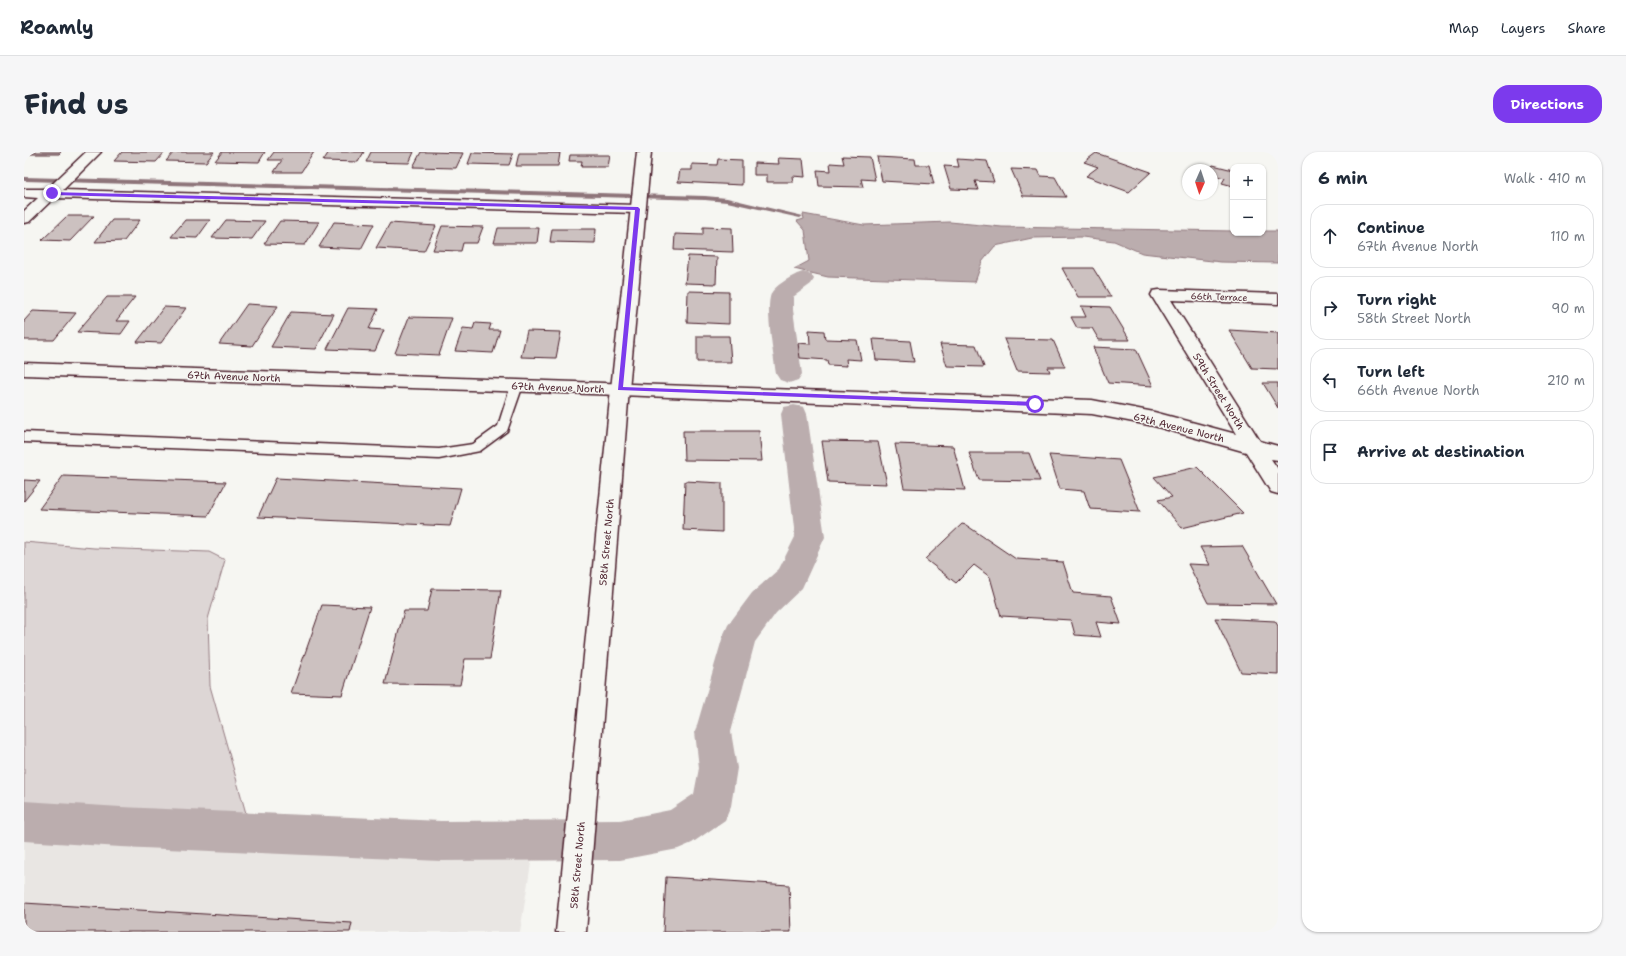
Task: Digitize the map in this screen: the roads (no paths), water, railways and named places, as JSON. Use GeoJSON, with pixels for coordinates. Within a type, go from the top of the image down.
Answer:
{"type":"FeatureCollection","features":[{"type":"Feature","properties":{"kind":"street"},"geometry":{"type":"LineString","coordinates":[[24,219],[94,152]]}},
{"type":"Feature","properties":{"kind":"street","name":"58th Street North"},"geometry":{"type":"LineString","coordinates":[[570,932],[576,880],[620,389],[644,152]]}},
{"type":"Feature","properties":{"kind":"street"},"geometry":{"type":"LineString","coordinates":[[24,193],[55,190],[639,200]]}},
{"type":"Feature","properties":{"kind":"street","name":"66th Terrace"},"geometry":{"type":"LineString","coordinates":[[1159,295],[1278,299]]}},
{"type":"Feature","properties":{"kind":"street","name":"59th Street North"},"geometry":{"type":"LineString","coordinates":[[1159,295],[1278,486]]}},
{"type":"Feature","properties":{"kind":"street","name":"67th Avenue North"},"geometry":{"type":"LineString","coordinates":[[24,369],[517,385],[1092,407],[1154,418],[1278,453]]}},
{"type":"Feature","properties":{"kind":"lane"},"geometry":{"type":"LineString","coordinates":[[24,437],[439,454],[476,448],[503,428],[517,385]]}},
{"type":"Feature","properties":{"kind":"waterway"},"geometry":{"type":"LineString","coordinates":[[24,179],[705,198],[727,200],[800,216]]}},
{"type":"Feature","properties":{"kind":"waterway"},"geometry":{"type":"LineString","coordinates":[[789,374],[781,310],[782,295],[803,279]]}},
{"type":"Feature","properties":{"kind":"waterway"},"geometry":{"type":"LineString","coordinates":[[24,821],[121,827],[441,841],[620,840],[678,829],[711,806],[718,768],[713,732],[740,636],[764,603],[791,578],[810,537],[794,414]]}}]}
